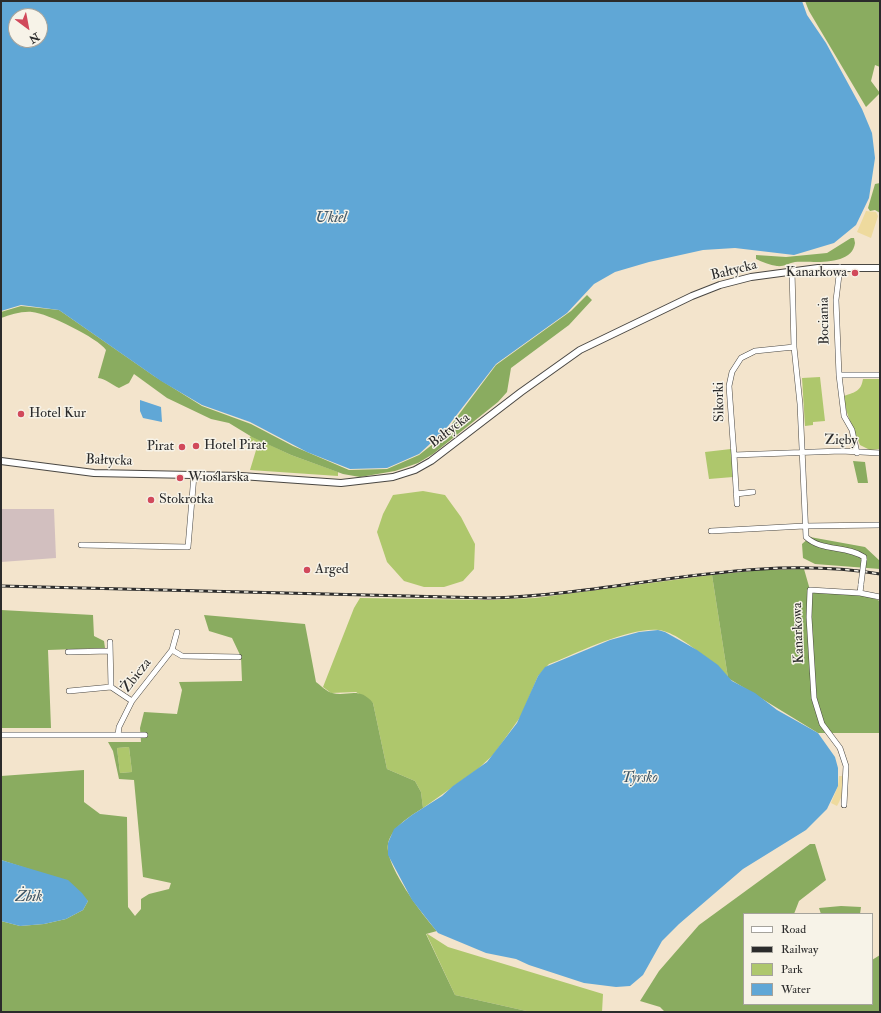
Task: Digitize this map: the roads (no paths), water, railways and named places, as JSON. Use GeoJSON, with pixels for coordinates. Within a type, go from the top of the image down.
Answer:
{"type":"FeatureCollection","features":[{"type":"Feature","properties":{"kind":"main road","name":"Bałtycka"},"geometry":{"type":"LineString","coordinates":[[1,461],[84,472],[194,475],[341,483],[385,478],[408,473],[431,461],[521,392],[591,344],[685,299],[720,285],[751,277],[792,271],[840,267],[880,268]]}},
{"type":"Feature","properties":{"kind":"street","name":"Bociania"},"geometry":{"type":"LineString","coordinates":[[840,267],[836,300],[839,375],[844,416],[852,430],[857,453]]}},
{"type":"Feature","properties":{"kind":"street"},"geometry":{"type":"LineString","coordinates":[[792,271],[794,347],[800,404],[804,526],[806,537],[812,543],[821,546],[855,551],[864,557],[860,594],[880,597]]}},
{"type":"Feature","properties":{"kind":"street","name":"Sikorki"},"geometry":{"type":"LineString","coordinates":[[737,504],[729,386],[732,372],[741,358],[755,351],[794,347]]}},
{"type":"Feature","properties":{"kind":"street"},"geometry":{"type":"LineString","coordinates":[[839,375],[880,375]]}},
{"type":"Feature","properties":{"kind":"street","name":"Zięby"},"geometry":{"type":"LineString","coordinates":[[802,453],[841,451],[880,453]]}},
{"type":"Feature","properties":{"kind":"street"},"geometry":{"type":"LineString","coordinates":[[734,455],[802,453]]}},
{"type":"Feature","properties":{"kind":"street"},"geometry":{"type":"LineString","coordinates":[[81,545],[188,547],[194,475]]}},
{"type":"Feature","properties":{"kind":"street"},"geometry":{"type":"LineString","coordinates":[[736,494],[753,492]]}},
{"type":"Feature","properties":{"kind":"street"},"geometry":{"type":"LineString","coordinates":[[711,531],[804,526],[880,525]]}},
{"type":"Feature","properties":{"kind":"street","name":"Kanarkowa"},"geometry":{"type":"LineString","coordinates":[[844,805],[846,772],[842,755],[822,724],[814,698],[809,617],[810,590],[860,594]]}},
{"type":"Feature","properties":{"kind":"street","name":"Żbicza"},"geometry":{"type":"LineString","coordinates":[[118,735],[119,727],[132,701],[172,650],[177,632]]}},
{"type":"Feature","properties":{"kind":"street"},"geometry":{"type":"LineString","coordinates":[[110,642],[111,687]]}},
{"type":"Feature","properties":{"kind":"street"},"geometry":{"type":"LineString","coordinates":[[68,652],[110,650]]}},
{"type":"Feature","properties":{"kind":"street"},"geometry":{"type":"LineString","coordinates":[[172,650],[182,656],[239,657]]}},
{"type":"Feature","properties":{"kind":"street"},"geometry":{"type":"LineString","coordinates":[[69,691],[111,687],[132,701]]}},
{"type":"Feature","properties":{"kind":"street"},"geometry":{"type":"LineString","coordinates":[[1,735],[145,735]]}},
{"type":"Feature","properties":{"kind":"water","name":"Ukiel"},"geometry":{"type":"Polygon","coordinates":[[[1,1],[802,1],[807,15],[826,43],[862,109],[872,133],[875,158],[869,198],[856,225],[834,243],[794,255],[735,248],[703,250],[649,262],[615,272],[594,284],[567,313],[496,364],[445,430],[419,454],[387,468],[350,469],[307,452],[250,422],[202,405],[161,381],[59,310],[21,305],[1,311],[1,1]]]}},
{"type":"Feature","properties":{"kind":"water"},"geometry":{"type":"Polygon","coordinates":[[[140,400],[161,407],[162,422],[143,418],[140,411],[140,400]]]}},
{"type":"Feature","properties":{"kind":"water","name":"Tyrsko"},"geometry":{"type":"Polygon","coordinates":[[[658,630],[665,632],[697,650],[718,665],[732,681],[755,693],[777,710],[818,733],[835,757],[838,768],[838,786],[827,809],[806,830],[743,869],[679,924],[662,941],[643,975],[630,986],[616,987],[584,983],[529,965],[516,959],[486,953],[438,933],[412,900],[388,855],[388,843],[394,829],[412,815],[442,796],[453,786],[487,762],[517,723],[538,676],[545,667],[610,640],[639,632],[658,630]]]}},
{"type":"Feature","properties":{"kind":"water","name":"Żbik"},"geometry":{"type":"Polygon","coordinates":[[[1,860],[68,880],[88,901],[83,910],[66,919],[44,924],[20,926],[1,921],[1,860]]]}},
{"type":"Feature","properties":{"kind":"railway"},"geometry":{"type":"LineString","coordinates":[[1,586],[488,598],[586,590],[733,571],[781,568],[831,569],[880,574]]}},
{"type":"Feature","properties":{"kind":"place","name":"Kanarkowa"},"geometry":{"type":"Point","coordinates":[855,273]}},
{"type":"Feature","properties":{"kind":"place","name":"Hotel Kur"},"geometry":{"type":"Point","coordinates":[21,414]}},
{"type":"Feature","properties":{"kind":"place","name":"Hotel Pirat"},"geometry":{"type":"Point","coordinates":[196,446]}},
{"type":"Feature","properties":{"kind":"place","name":"Pirat"},"geometry":{"type":"Point","coordinates":[182,447]}},
{"type":"Feature","properties":{"kind":"place","name":"Wioślarska"},"geometry":{"type":"Point","coordinates":[180,478]}},
{"type":"Feature","properties":{"kind":"place","name":"Stokrotka"},"geometry":{"type":"Point","coordinates":[151,500]}},
{"type":"Feature","properties":{"kind":"place","name":"Arged"},"geometry":{"type":"Point","coordinates":[307,570]}}]}
